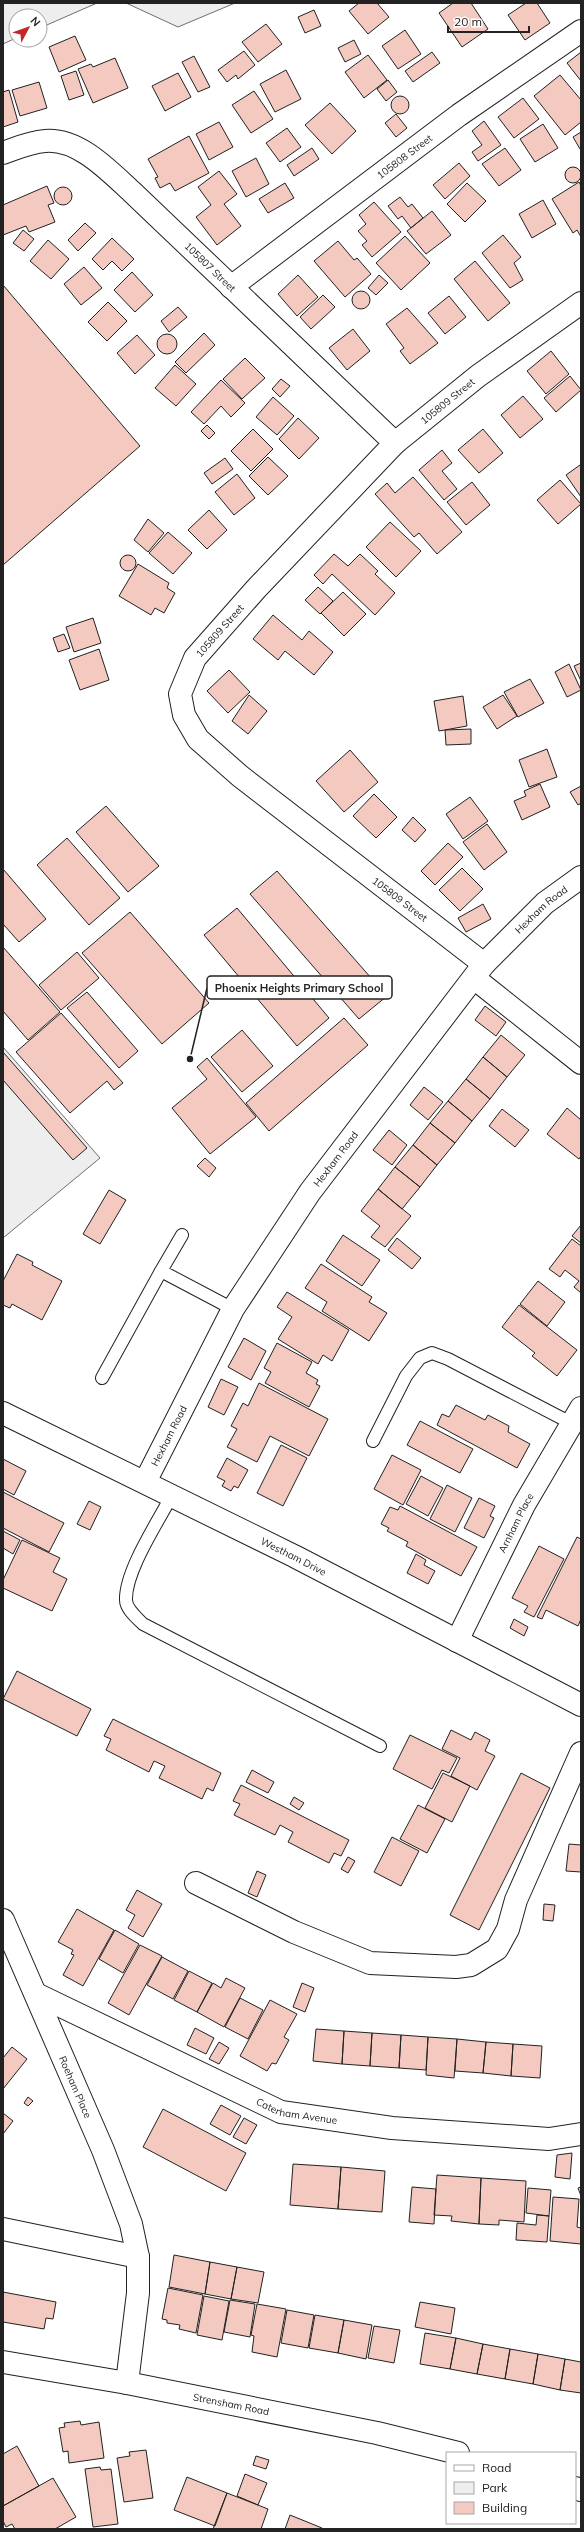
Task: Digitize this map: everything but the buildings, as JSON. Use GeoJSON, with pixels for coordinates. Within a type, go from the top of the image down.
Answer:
{"type":"FeatureCollection","features":[{"type":"Feature","properties":{"kind":"street","name":"105808 Street"},"geometry":{"type":"LineString","coordinates":[[231,288],[459,115],[581,31]]}},
{"type":"Feature","properties":{"kind":"street","name":"105807 Street"},"geometry":{"type":"LineString","coordinates":[[3,153],[33,143],[46,141],[59,142],[72,146],[114,176],[395,443]]}},
{"type":"Feature","properties":{"kind":"street","name":"105809 Street"},"geometry":{"type":"LineString","coordinates":[[581,302],[478,376],[395,443],[256,589],[195,658],[180,694],[184,715],[198,739],[246,781],[479,971],[581,1063]]}},
{"type":"Feature","properties":{"kind":"street","name":"Hexham Road"},"geometry":{"type":"LineString","coordinates":[[145,1482],[233,1310],[310,1192],[479,971],[545,903],[581,877]]}},
{"type":"Feature","properties":{"kind":"street","name":"Westham Drive"},"geometry":{"type":"LineString","coordinates":[[3,1413],[172,1495],[581,1705]]}},
{"type":"Feature","properties":{"kind":"street","name":"Arnham Place"},"geometry":{"type":"LineString","coordinates":[[457,1641],[524,1505],[576,1415]]}},
{"type":"Feature","properties":{"kind":"street"},"geometry":{"type":"LineString","coordinates":[[196,1883],[294,1932],[370,1963],[456,1968],[471,1965],[497,1949],[508,1929],[516,1900],[581,1753]]}},
{"type":"Feature","properties":{"kind":"street","name":"Roeham Place"},"geometry":{"type":"LineString","coordinates":[[3,1920],[119,2190],[131,2224],[138,2257],[138,2293],[127,2383]]}},
{"type":"Feature","properties":{"kind":"street","name":"Caterham Avenue"},"geometry":{"type":"LineString","coordinates":[[36,1994],[281,2112],[392,2128],[549,2139],[581,2134]]}},
{"type":"Feature","properties":{"kind":"street"},"geometry":{"type":"LineString","coordinates":[[3,2229],[138,2257]]}},
{"type":"Feature","properties":{"kind":"street","name":"Strensham Road"},"geometry":{"type":"LineString","coordinates":[[3,2362],[127,2383],[377,2432],[454,2452]]}},
{"type":"Feature","properties":{"kind":"lane"},"geometry":{"type":"LineString","coordinates":[[102,1378],[182,1235]]}},
{"type":"Feature","properties":{"kind":"lane"},"geometry":{"type":"LineString","coordinates":[[161,1271],[233,1310]]}},
{"type":"Feature","properties":{"kind":"lane"},"geometry":{"type":"LineString","coordinates":[[373,1441],[406,1376],[420,1358],[432,1353],[576,1415]]}},
{"type":"Feature","properties":{"kind":"lane"},"geometry":{"type":"LineString","coordinates":[[172,1495],[130,1575],[126,1601],[132,1612],[143,1624],[380,1746]]}},
{"type":"Feature","properties":{"kind":"green space"},"geometry":{"type":"Polygon","coordinates":[[[3,3],[97,3],[48,24],[48,8],[8,8],[8,42],[3,44],[3,3]]]}},
{"type":"Feature","properties":{"kind":"green space"},"geometry":{"type":"Polygon","coordinates":[[[126,3],[235,3],[178,27],[126,3]]]}},
{"type":"Feature","properties":{"kind":"green space"},"geometry":{"type":"Polygon","coordinates":[[[3,1047],[100,1158],[3,1238],[3,1047]]]}},
{"type":"Feature","properties":{"kind":"place","name":"Phoenix Heights Primary School"},"geometry":{"type":"Point","coordinates":[190,1059]}}]}
